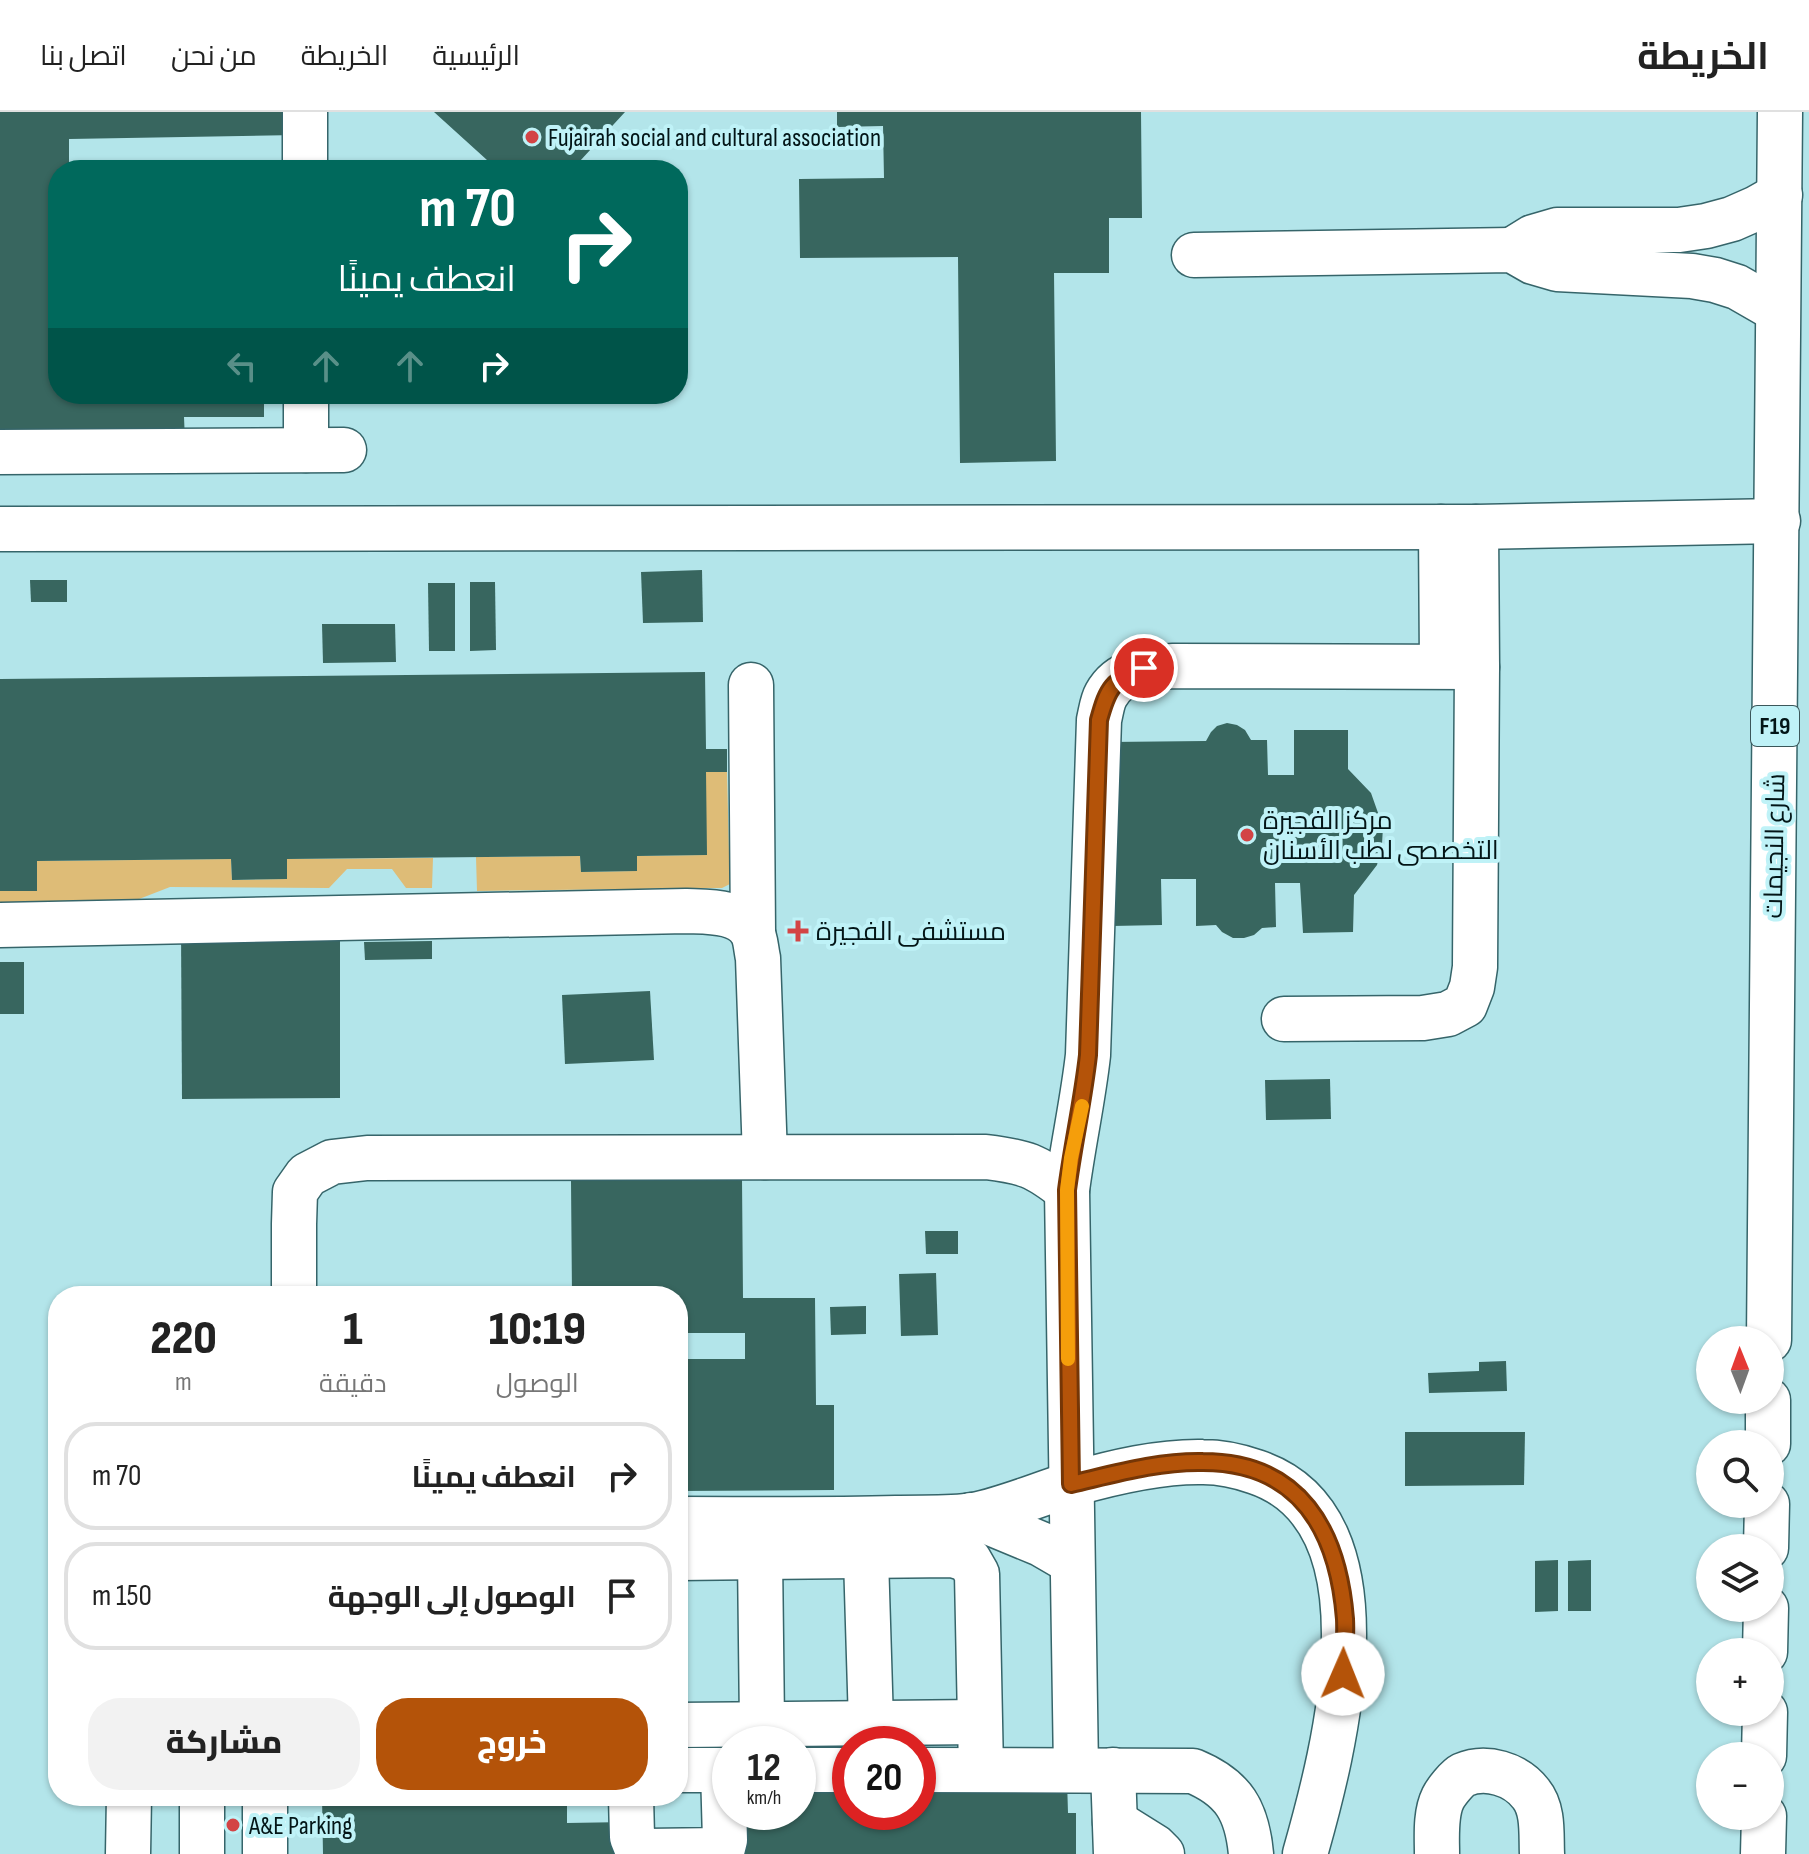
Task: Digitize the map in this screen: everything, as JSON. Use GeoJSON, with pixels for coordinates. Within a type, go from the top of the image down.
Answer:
{"type":"FeatureCollection","features":[{"type":"Feature","properties":{"kind":"street"},"geometry":{"type":"LineString","coordinates":[[305,112],[305,160]]}},
{"type":"Feature","properties":{"kind":"street","name":"شارع النجيمات"},"geometry":{"type":"LineString","coordinates":[[1769,1326],[1780,112]]}},
{"type":"Feature","properties":{"kind":"street"},"geometry":{"type":"LineString","coordinates":[[1512,250],[1533,237],[1557,230],[1679,230],[1706,226],[1732,219],[1780,195]]}},
{"type":"Feature","properties":{"kind":"street"},"geometry":{"type":"LineString","coordinates":[[1194,255],[1512,250],[1533,262],[1557,269],[1715,280],[1737,287],[1777,310]]}},
{"type":"Feature","properties":{"kind":"street"},"geometry":{"type":"LineString","coordinates":[[0,452],[325,450],[309,404]]}},
{"type":"Feature","properties":{"kind":"street"},"geometry":{"type":"LineString","coordinates":[[0,529],[1459,527],[1778,521]]}},
{"type":"Feature","properties":{"kind":"street"},"geometry":{"type":"LineString","coordinates":[[1284,1019],[1423,1018],[1448,1014],[1465,1005],[1472,987],[1475,967],[1460,667],[1459,527]]}},
{"type":"Feature","properties":{"kind":"street"},"geometry":{"type":"LineString","coordinates":[[1162,1854],[1155,1847],[1116,1838],[1094,1770],[1072,1562],[1067,1190],[1088,1055],[1099,720],[1106,695],[1121,677],[1144,668],[1460,667]]}},
{"type":"Feature","properties":{"kind":"street"},"geometry":{"type":"LineString","coordinates":[[751,685],[753,933],[758,958],[765,1157]]}},
{"type":"Feature","properties":{"kind":"street"},"geometry":{"type":"LineString","coordinates":[[0,925],[686,911],[715,912],[740,919],[753,933]]}},
{"type":"Feature","properties":{"kind":"street"},"geometry":{"type":"LineString","coordinates":[[294,1286],[295,1192],[307,1175],[332,1162],[367,1158],[986,1157],[1016,1161],[1041,1170],[1067,1190]]}},
{"type":"Feature","properties":{"kind":"street"},"geometry":{"type":"LineString","coordinates":[[688,1558],[760,1557],[866,1537],[971,1515],[1071,1484],[1161,1465],[1203,1462],[1236,1465],[1275,1478],[1302,1499],[1322,1527],[1337,1568],[1345,1620],[1336,1733],[1305,1854]]}},
{"type":"Feature","properties":{"kind":"street"},"geometry":{"type":"LineString","coordinates":[[971,1515],[1041,1544],[1072,1562]]}},
{"type":"Feature","properties":{"kind":"street"},"geometry":{"type":"LineString","coordinates":[[688,1520],[866,1537],[969,1560],[977,1574],[981,1770]]}},
{"type":"Feature","properties":{"kind":"street"},"geometry":{"type":"LineString","coordinates":[[866,1537],[871,1723]]}},
{"type":"Feature","properties":{"kind":"street"},"geometry":{"type":"LineString","coordinates":[[760,1557],[762,1724]]}},
{"type":"Feature","properties":{"kind":"street"},"geometry":{"type":"LineString","coordinates":[[688,1725],[979,1722]]}},
{"type":"Feature","properties":{"kind":"street"},"geometry":{"type":"LineString","coordinates":[[688,1770],[712,1770]]}},
{"type":"Feature","properties":{"kind":"street"},"geometry":{"type":"LineString","coordinates":[[936,1770],[1193,1771],[1211,1778],[1238,1805],[1246,1822],[1251,1854]]}},
{"type":"Feature","properties":{"kind":"street"},"geometry":{"type":"LineString","coordinates":[[1437,1854],[1437,1824],[1443,1799],[1461,1776],[1487,1771],[1512,1777],[1532,1794],[1541,1819],[1542,1854]]}},
{"type":"Feature","properties":{"kind":"street"},"geometry":{"type":"LineString","coordinates":[[128,1854],[129,1806]]}},
{"type":"Feature","properties":{"kind":"street"},"geometry":{"type":"LineString","coordinates":[[202,1806],[202,1854]]}},
{"type":"Feature","properties":{"kind":"street"},"geometry":{"type":"LineString","coordinates":[[265,1806],[265,1854]]}},
{"type":"Feature","properties":{"kind":"street"},"geometry":{"type":"LineString","coordinates":[[631,1806],[632,1837],[636,1847],[647,1851],[720,1850],[725,1830]]}},
{"type":"Feature","properties":{"kind":"street"},"geometry":{"type":"LineString","coordinates":[[1763,1854],[1764,1830]]}},
{"type":"Feature","properties":{"kind":"shaded area"},"geometry":{"type":"Polygon","coordinates":[[[706,772],[727,772],[729,854],[740,854],[732,883],[722,888],[477,891],[476,857],[580,856],[581,872],[636,871],[637,856],[706,855],[706,772]]]}},
{"type":"Feature","properties":{"kind":"shaded area"},"geometry":{"type":"Polygon","coordinates":[[[433,858],[432,888],[406,888],[392,869],[347,869],[329,888],[170,887],[116,908],[0,910],[0,891],[37,891],[37,861],[231,859],[232,880],[287,879],[287,859],[433,858]]]}},
{"type":"Feature","properties":{"kind":"building"},"geometry":{"type":"Polygon","coordinates":[[[0,112],[295,112],[296,135],[69,139],[69,160],[48,160],[48,404],[264,404],[264,417],[184,417],[185,441],[0,444],[0,112]]]}},
{"type":"Feature","properties":{"kind":"building","name":"Fujairah social and cultural association"},"geometry":{"type":"Polygon","coordinates":[[[434,112],[625,112],[581,160],[487,160],[434,112]]]}},
{"type":"Feature","properties":{"kind":"building"},"geometry":{"type":"Polygon","coordinates":[[[837,112],[1141,112],[1142,218],[1109,218],[1109,273],[1054,273],[1056,461],[960,463],[958,257],[800,258],[799,179],[884,178],[883,126],[837,127],[837,112]]]}},
{"type":"Feature","properties":{"kind":"building"},"geometry":{"type":"Polygon","coordinates":[[[702,570],[703,622],[643,623],[641,572],[702,570]]]}},
{"type":"Feature","properties":{"kind":"building"},"geometry":{"type":"Polygon","coordinates":[[[30,580],[67,580],[67,602],[31,602],[30,580]]]}},
{"type":"Feature","properties":{"kind":"building"},"geometry":{"type":"Polygon","coordinates":[[[470,582],[495,582],[496,650],[470,651],[470,582]]]}},
{"type":"Feature","properties":{"kind":"building"},"geometry":{"type":"Polygon","coordinates":[[[428,583],[455,583],[455,651],[429,651],[428,583]]]}},
{"type":"Feature","properties":{"kind":"building"},"geometry":{"type":"Polygon","coordinates":[[[322,624],[395,624],[396,662],[323,663],[322,624]]]}},
{"type":"Feature","properties":{"kind":"building"},"geometry":{"type":"Polygon","coordinates":[[[705,672],[706,749],[727,749],[727,772],[706,772],[707,855],[637,856],[637,871],[581,872],[580,856],[287,859],[287,879],[232,880],[231,859],[37,861],[37,891],[0,891],[0,679],[705,672]]]}},
{"type":"Feature","properties":{"kind":"building","name":"مركز الفجيرة التخصصى لطب الأسنان"},"geometry":{"type":"Polygon","coordinates":[[[1227,723],[1245,730],[1251,740],[1267,740],[1268,775],[1294,775],[1294,730],[1348,730],[1348,769],[1371,793],[1383,827],[1377,865],[1354,895],[1353,932],[1303,933],[1300,883],[1275,883],[1276,927],[1262,928],[1244,938],[1233,938],[1216,925],[1196,926],[1196,879],[1161,879],[1162,925],[1112,926],[1110,742],[1206,741],[1217,726],[1227,723]]]}},
{"type":"Feature","properties":{"kind":"building"},"geometry":{"type":"Polygon","coordinates":[[[181,930],[340,930],[340,1098],[182,1099],[181,930]]]}},
{"type":"Feature","properties":{"kind":"building"},"geometry":{"type":"Polygon","coordinates":[[[432,941],[432,959],[365,960],[364,942],[432,941]]]}},
{"type":"Feature","properties":{"kind":"building"},"geometry":{"type":"Polygon","coordinates":[[[0,962],[24,962],[24,1014],[0,1014],[0,962]]]}},
{"type":"Feature","properties":{"kind":"building"},"geometry":{"type":"Polygon","coordinates":[[[650,991],[654,1060],[565,1064],[562,995],[650,991]]]}},
{"type":"Feature","properties":{"kind":"building"},"geometry":{"type":"Polygon","coordinates":[[[1330,1079],[1331,1119],[1266,1120],[1265,1080],[1330,1079]]]}},
{"type":"Feature","properties":{"kind":"building"},"geometry":{"type":"Polygon","coordinates":[[[742,1179],[743,1298],[815,1298],[816,1405],[834,1405],[834,1490],[688,1491],[688,1359],[745,1359],[745,1333],[688,1333],[688,1286],[572,1286],[571,1181],[742,1179]]]}},
{"type":"Feature","properties":{"kind":"building"},"geometry":{"type":"Polygon","coordinates":[[[925,1231],[958,1231],[958,1254],[926,1254],[925,1231]]]}},
{"type":"Feature","properties":{"kind":"building"},"geometry":{"type":"Polygon","coordinates":[[[936,1273],[938,1335],[901,1336],[899,1274],[936,1273]]]}},
{"type":"Feature","properties":{"kind":"building"},"geometry":{"type":"Polygon","coordinates":[[[866,1306],[866,1334],[831,1335],[830,1307],[866,1306]]]}},
{"type":"Feature","properties":{"kind":"building"},"geometry":{"type":"Polygon","coordinates":[[[1506,1361],[1507,1391],[1429,1393],[1428,1373],[1479,1371],[1479,1362],[1506,1361]]]}},
{"type":"Feature","properties":{"kind":"building"},"geometry":{"type":"Polygon","coordinates":[[[1405,1432],[1525,1432],[1524,1485],[1405,1486],[1405,1432]]]}},
{"type":"Feature","properties":{"kind":"building"},"geometry":{"type":"Polygon","coordinates":[[[1558,1560],[1558,1611],[1535,1612],[1535,1561],[1558,1560]]]}},
{"type":"Feature","properties":{"kind":"building"},"geometry":{"type":"Polygon","coordinates":[[[1591,1560],[1591,1611],[1568,1611],[1568,1561],[1591,1560]]]}},
{"type":"Feature","properties":{"kind":"building"},"geometry":{"type":"Polygon","coordinates":[[[1067,1780],[1068,1813],[1076,1813],[1076,1854],[736,1854],[735,1830],[816,1830],[816,1782],[832,1781],[832,1830],[936,1830],[936,1781],[1067,1780]]]}},
{"type":"Feature","properties":{"kind":"building"},"geometry":{"type":"Polygon","coordinates":[[[322,1806],[567,1806],[567,1823],[627,1822],[628,1854],[323,1854],[322,1806]]]}},
{"type":"Feature","properties":{"kind":"slow traffic"},"geometry":{"type":"LineString","coordinates":[[1068,1359],[1067,1190],[1082,1106]]}},
{"type":"Feature","properties":{"kind":"place","name":"Fujairah social and cultural association"},"geometry":{"type":"Point","coordinates":[532,137]}},
{"type":"Feature","properties":{"kind":"place","name":"مركز الفجيرة التخصصى لطب الأسنان"},"geometry":{"type":"Point","coordinates":[1247,835]}},
{"type":"Feature","properties":{"kind":"place","name":"مستشفى الفجيرة"},"geometry":{"type":"Point","coordinates":[798,931]}},
{"type":"Feature","properties":{"kind":"place","name":"A&E Parking"},"geometry":{"type":"Point","coordinates":[233,1825]}},
{"type":"Feature","properties":{"kind":"route"},"geometry":{"type":"LineString","coordinates":[[1144,668],[1121,677],[1106,695],[1099,720],[1088,1055],[1067,1190],[1071,1484],[1123,1471],[1203,1462],[1236,1465],[1275,1478],[1302,1499],[1322,1527],[1337,1568],[1345,1620],[1343,1674]]}}]}
